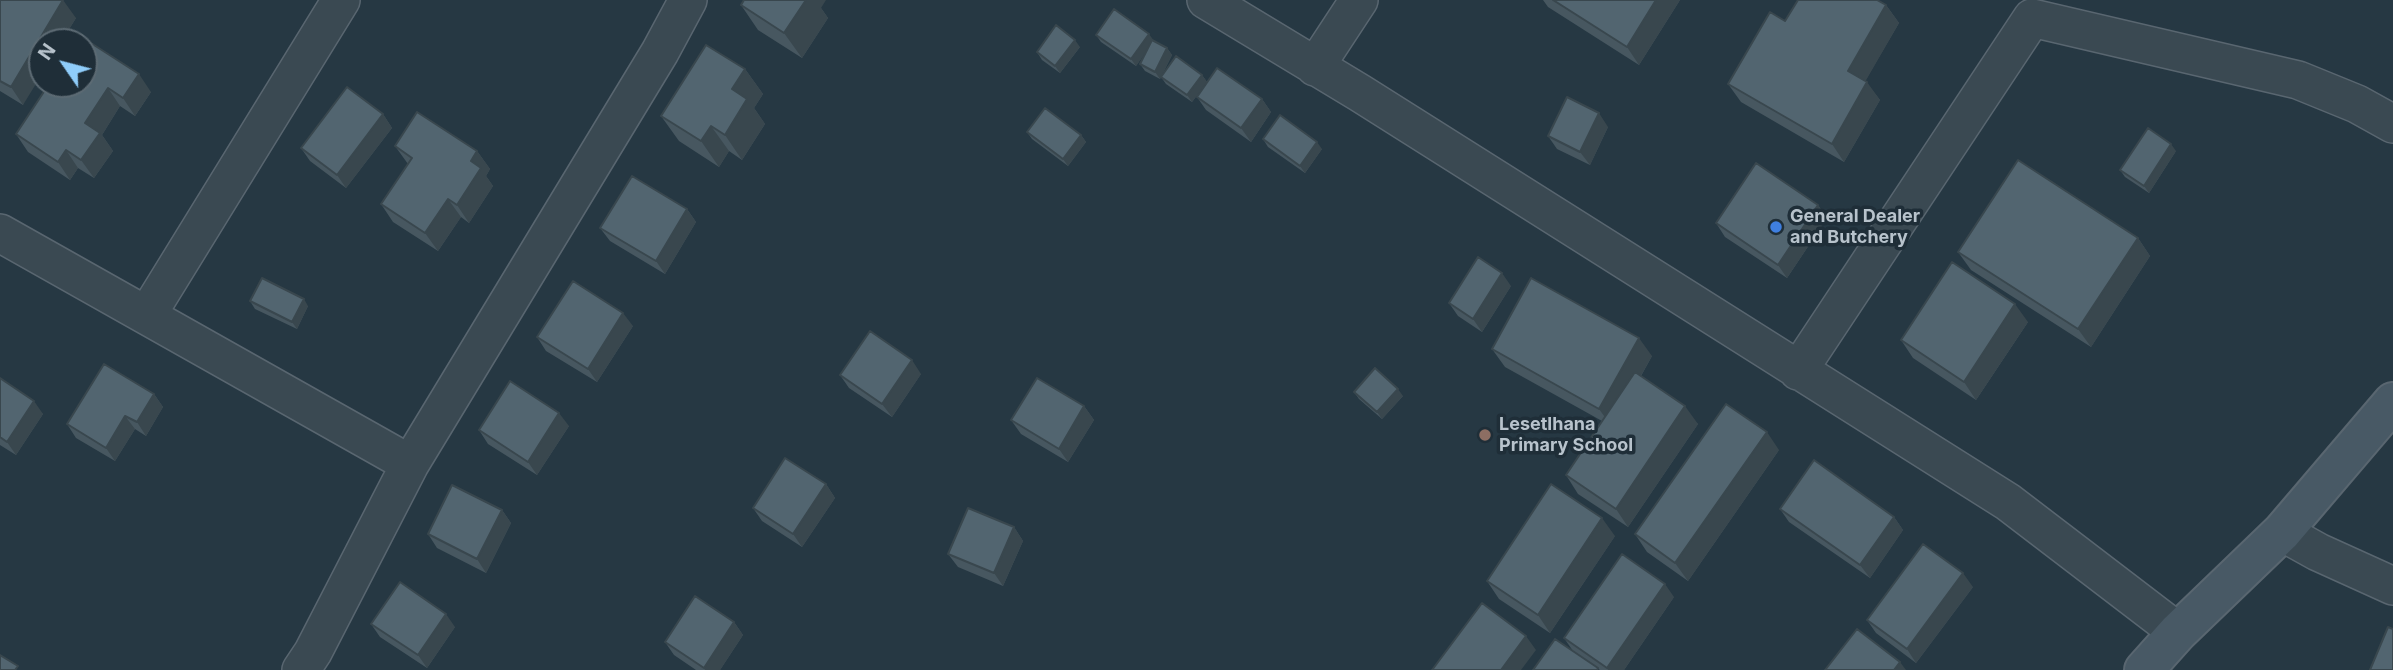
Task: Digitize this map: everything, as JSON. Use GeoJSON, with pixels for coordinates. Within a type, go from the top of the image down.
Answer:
{"type":"FeatureCollection","features":[{"type":"Feature","properties":{"kind":"street"},"geometry":{"type":"LineString","coordinates":[[146,316],[341,0]]}},
{"type":"Feature","properties":{"kind":"street"},"geometry":{"type":"LineString","coordinates":[[301,670],[313,652],[410,464],[653,63],[688,0]]}},
{"type":"Feature","properties":{"kind":"street"},"geometry":{"type":"LineString","coordinates":[[1206,0],[1371,100],[2008,502],[2178,632]]}},
{"type":"Feature","properties":{"kind":"street"},"geometry":{"type":"LineString","coordinates":[[1315,67],[1359,0]]}},
{"type":"Feature","properties":{"kind":"street"},"geometry":{"type":"LineString","coordinates":[[1798,371],[2045,9],[2298,80],[2357,104],[2393,124]]}},
{"type":"Feature","properties":{"kind":"street"},"geometry":{"type":"LineString","coordinates":[[0,233],[410,464]]}},
{"type":"Feature","properties":{"kind":"street"},"geometry":{"type":"LineString","coordinates":[[2144,670],[2178,632],[2282,533],[2393,402]]}},
{"type":"Feature","properties":{"kind":"street"},"geometry":{"type":"LineString","coordinates":[[2282,533],[2393,586]]}},
{"type":"Feature","properties":{"kind":"building"},"geometry":{"type":"Polygon","coordinates":[[[0,0],[63,0],[46,28],[28,28],[28,59],[11,87],[0,81],[0,0]]]}},
{"type":"Feature","properties":{"kind":"building"},"geometry":{"type":"Polygon","coordinates":[[[744,0],[806,0],[784,33],[741,5],[744,0]]]}},
{"type":"Feature","properties":{"kind":"building"},"geometry":{"type":"Polygon","coordinates":[[[1553,0],[1656,0],[1627,47],[1553,0]]]}},
{"type":"Feature","properties":{"kind":"building"},"geometry":{"type":"Polygon","coordinates":[[[1798,0],[1877,0],[1886,5],[1848,71],[1867,82],[1832,144],[1728,84],[1770,12],[1785,21],[1798,0]]]}},
{"type":"Feature","properties":{"kind":"building"},"geometry":{"type":"Polygon","coordinates":[[[1114,9],[1149,34],[1131,59],[1096,35],[1114,9]]]}},
{"type":"Feature","properties":{"kind":"building"},"geometry":{"type":"Polygon","coordinates":[[[1056,25],[1075,40],[1055,66],[1037,52],[1056,25]]]}},
{"type":"Feature","properties":{"kind":"building"},"geometry":{"type":"Polygon","coordinates":[[[1152,40],[1167,48],[1155,72],[1140,64],[1152,40]]]}},
{"type":"Feature","properties":{"kind":"building"},"geometry":{"type":"Polygon","coordinates":[[[706,45],[745,69],[732,89],[747,99],[725,135],[711,126],[701,141],[661,116],[706,45]]]}},
{"type":"Feature","properties":{"kind":"building"},"geometry":{"type":"Polygon","coordinates":[[[98,48],[139,74],[123,98],[108,88],[85,123],[100,133],[81,160],[66,150],[58,162],[16,134],[40,98],[98,98],[98,48]]]}},
{"type":"Feature","properties":{"kind":"building"},"geometry":{"type":"Polygon","coordinates":[[[1176,56],[1202,75],[1187,95],[1161,77],[1176,56]]]}},
{"type":"Feature","properties":{"kind":"building"},"geometry":{"type":"Polygon","coordinates":[[[1217,68],[1262,99],[1241,128],[1197,97],[1217,68]]]}},
{"type":"Feature","properties":{"kind":"building"},"geometry":{"type":"Polygon","coordinates":[[[347,87],[383,114],[337,175],[301,148],[347,87]]]}},
{"type":"Feature","properties":{"kind":"building"},"geometry":{"type":"Polygon","coordinates":[[[1567,97],[1599,113],[1580,152],[1548,136],[1567,97]]]}},
{"type":"Feature","properties":{"kind":"building"},"geometry":{"type":"Polygon","coordinates":[[[1045,108],[1081,135],[1063,159],[1027,132],[1045,108]]]}},
{"type":"Feature","properties":{"kind":"building"},"geometry":{"type":"Polygon","coordinates":[[[417,112],[477,151],[471,161],[481,168],[457,205],[448,199],[425,233],[381,204],[412,158],[395,146],[417,112]]]}},
{"type":"Feature","properties":{"kind":"building"},"geometry":{"type":"Polygon","coordinates":[[[1280,115],[1317,142],[1300,166],[1263,139],[1280,115]]]}},
{"type":"Feature","properties":{"kind":"building"},"geometry":{"type":"Polygon","coordinates":[[[2148,128],[2171,144],[2144,186],[2120,170],[2148,128]]]}},
{"type":"Feature","properties":{"kind":"building"},"geometry":{"type":"Polygon","coordinates":[[[2018,160],[2138,238],[2078,329],[1958,252],[2018,160]]]}},
{"type":"Feature","properties":{"kind":"building","name":"General Dealer and Butchery"},"geometry":{"type":"Polygon","coordinates":[[[1756,163],[1818,205],[1778,265],[1716,223],[1756,163]]]}},
{"type":"Feature","properties":{"kind":"building"},"geometry":{"type":"Polygon","coordinates":[[[632,176],[687,209],[656,261],[600,228],[632,176]]]}},
{"type":"Feature","properties":{"kind":"building"},"geometry":{"type":"Polygon","coordinates":[[[1478,257],[1502,273],[1473,319],[1449,303],[1478,257]]]}},
{"type":"Feature","properties":{"kind":"building"},"geometry":{"type":"Polygon","coordinates":[[[1952,262],[2015,304],[1964,382],[1901,340],[1952,262]]]}},
{"type":"Feature","properties":{"kind":"building"},"geometry":{"type":"Polygon","coordinates":[[[262,278],[304,299],[292,322],[250,301],[262,278]]]}},
{"type":"Feature","properties":{"kind":"building"},"geometry":{"type":"Polygon","coordinates":[[[1531,278],[1639,338],[1599,409],[1492,349],[1531,278]]]}},
{"type":"Feature","properties":{"kind":"building"},"geometry":{"type":"Polygon","coordinates":[[[573,281],[623,313],[588,369],[537,337],[573,281]]]}},
{"type":"Feature","properties":{"kind":"building"},"geometry":{"type":"Polygon","coordinates":[[[870,331],[912,360],[882,404],[840,375],[870,331]]]}},
{"type":"Feature","properties":{"kind":"building"},"geometry":{"type":"Polygon","coordinates":[[[104,364],[154,394],[137,422],[125,416],[106,448],[67,424],[104,364]]]}},
{"type":"Feature","properties":{"kind":"building"},"geometry":{"type":"Polygon","coordinates":[[[1375,368],[1398,389],[1377,412],[1354,392],[1375,368]]]}},
{"type":"Feature","properties":{"kind":"building"},"geometry":{"type":"Polygon","coordinates":[[[1635,372],[1685,406],[1616,509],[1566,475],[1635,372]]]}},
{"type":"Feature","properties":{"kind":"building"},"geometry":{"type":"Polygon","coordinates":[[[0,378],[34,401],[7,442],[0,437],[0,378]]]}},
{"type":"Feature","properties":{"kind":"building"},"geometry":{"type":"Polygon","coordinates":[[[1037,378],[1084,406],[1059,449],[1011,420],[1037,378]]]}},
{"type":"Feature","properties":{"kind":"building"},"geometry":{"type":"Polygon","coordinates":[[[510,381],[559,413],[528,462],[479,430],[510,381]]]}},
{"type":"Feature","properties":{"kind":"building"},"geometry":{"type":"Polygon","coordinates":[[[1726,404],[1767,432],[1675,563],[1635,534],[1726,404]]]}},
{"type":"Feature","properties":{"kind":"building"},"geometry":{"type":"Polygon","coordinates":[[[785,458],[826,484],[793,534],[753,508],[785,458]]]}},
{"type":"Feature","properties":{"kind":"building"},"geometry":{"type":"Polygon","coordinates":[[[1814,460],[1894,517],[1860,565],[1780,509],[1814,460]]]}},
{"type":"Feature","properties":{"kind":"building"},"geometry":{"type":"Polygon","coordinates":[[[1551,484],[1602,518],[1538,615],[1487,581],[1551,484]]]}},
{"type":"Feature","properties":{"kind":"building"},"geometry":{"type":"Polygon","coordinates":[[[452,485],[502,510],[477,559],[428,534],[452,485]]]}},
{"type":"Feature","properties":{"kind":"building"},"geometry":{"type":"Polygon","coordinates":[[[968,508],[1014,527],[994,573],[948,554],[968,508]]]}},
{"type":"Feature","properties":{"kind":"building"},"geometry":{"type":"Polygon","coordinates":[[[1923,544],[1963,573],[1907,649],[1867,620],[1923,544]]]}},
{"type":"Feature","properties":{"kind":"building"},"geometry":{"type":"Polygon","coordinates":[[[1622,554],[1665,584],[1607,668],[1564,638],[1622,554]]]}},
{"type":"Feature","properties":{"kind":"building"},"geometry":{"type":"Polygon","coordinates":[[[400,582],[446,614],[418,655],[371,624],[400,582]]]}},
{"type":"Feature","properties":{"kind":"building"},"geometry":{"type":"Polygon","coordinates":[[[695,596],[734,622],[704,668],[665,642],[695,596]]]}},
{"type":"Feature","properties":{"kind":"building"},"geometry":{"type":"Polygon","coordinates":[[[1482,603],[1526,636],[1501,670],[1432,670],[1482,603]]]}},
{"type":"Feature","properties":{"kind":"building"},"geometry":{"type":"Polygon","coordinates":[[[2388,627],[2393,629],[2393,670],[2370,670],[2388,627]]]}},
{"type":"Feature","properties":{"kind":"building"},"geometry":{"type":"Polygon","coordinates":[[[1857,629],[1900,662],[1894,670],[1825,670],[1857,629]]]}},
{"type":"Feature","properties":{"kind":"building"},"geometry":{"type":"Polygon","coordinates":[[[1555,639],[1598,668],[1597,670],[1533,670],[1555,639]]]}},
{"type":"Feature","properties":{"kind":"building"},"geometry":{"type":"Polygon","coordinates":[[[0,655],[18,666],[15,670],[0,670],[0,655]]]}},
{"type":"Feature","properties":{"kind":"place","name":"General Dealer and Butchery"},"geometry":{"type":"Point","coordinates":[1776,227]}},
{"type":"Feature","properties":{"kind":"place","name":"Lesetlhana Primary School"},"geometry":{"type":"Point","coordinates":[1485,435]}}]}
